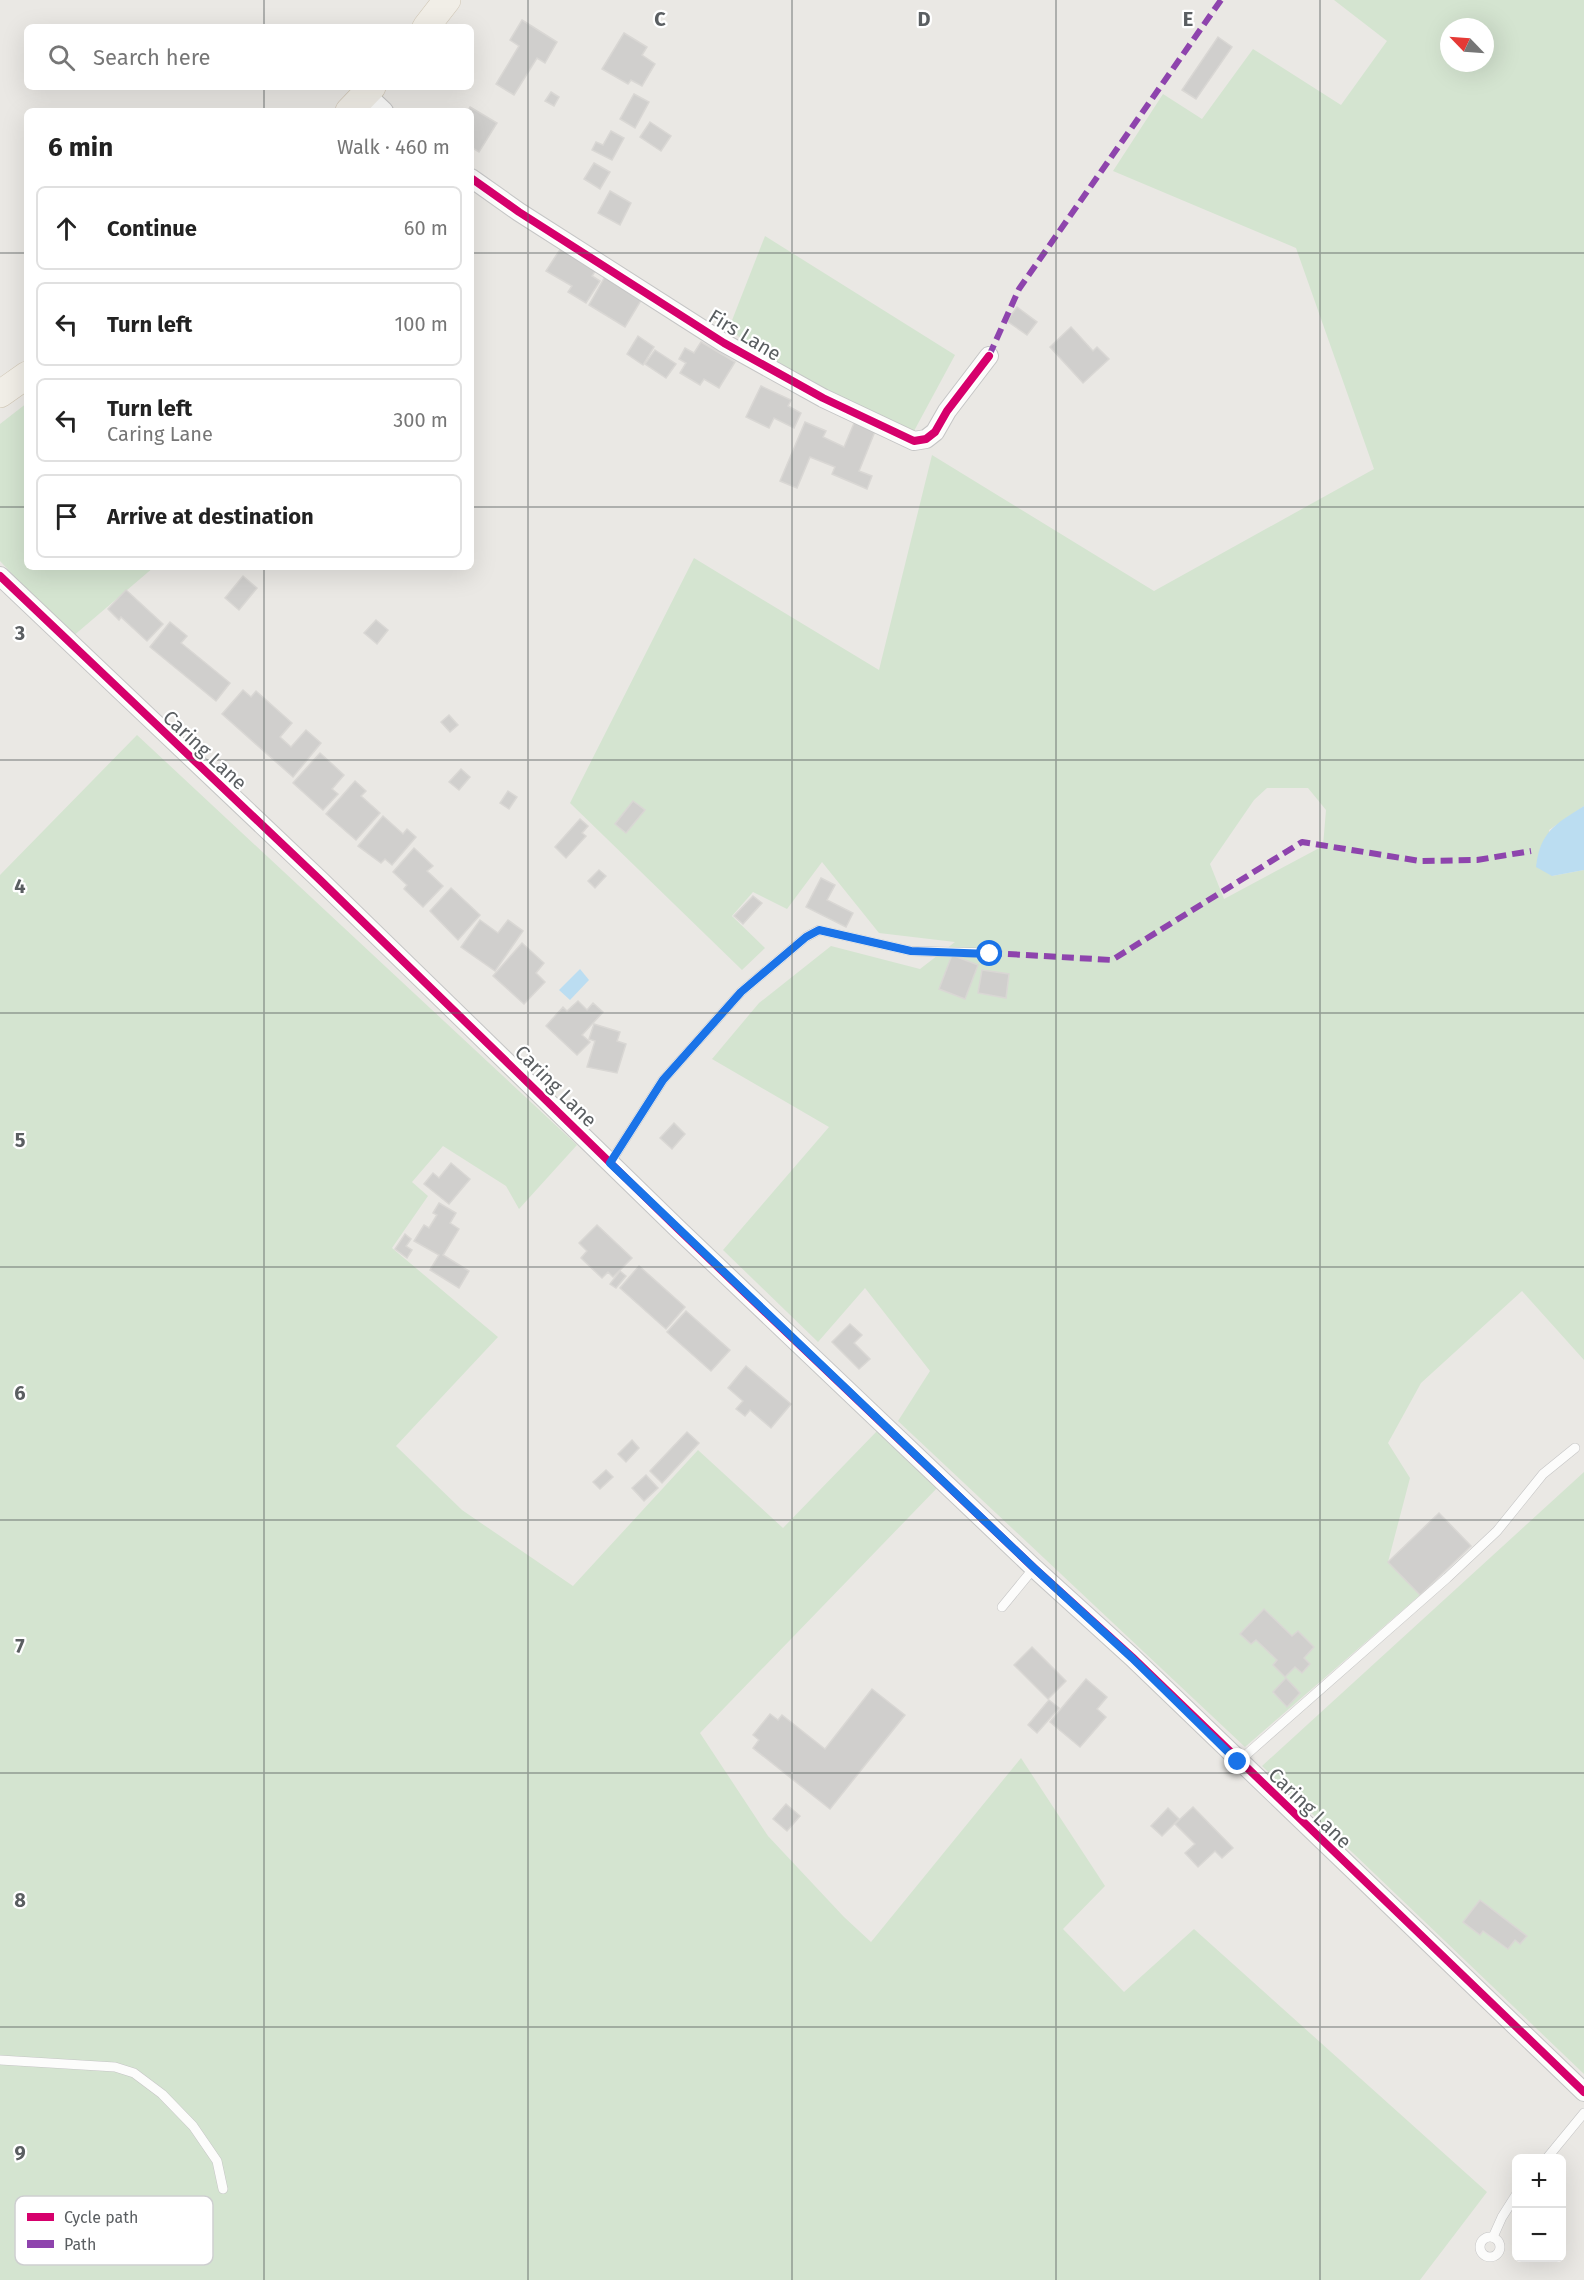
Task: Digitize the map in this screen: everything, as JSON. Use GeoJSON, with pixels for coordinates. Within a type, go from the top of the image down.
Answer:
{"type":"FeatureCollection","features":[{"type":"Feature","properties":{"kind":"main road"},"geometry":{"type":"LineString","coordinates":[[428,24],[447,0]]}},
{"type":"Feature","properties":{"kind":"main road"},"geometry":{"type":"LineString","coordinates":[[0,394],[24,377]]}},
{"type":"Feature","properties":{"kind":"street","name":"Firs Lane"},"geometry":{"type":"LineString","coordinates":[[474,180],[519,212],[724,343],[823,398],[914,441],[926,439],[935,432],[947,411],[989,356]]}},
{"type":"Feature","properties":{"kind":"street","name":"Caring Lane"},"geometry":{"type":"LineString","coordinates":[[0,576],[320,880],[610,1163],[1034,1568],[1132,1658],[1584,2092]]}},
{"type":"Feature","properties":{"kind":"lane"},"geometry":{"type":"LineString","coordinates":[[610,1163],[663,1080],[741,992],[806,937],[819,930],[911,951],[990,954]]}},
{"type":"Feature","properties":{"kind":"lane"},"geometry":{"type":"LineString","coordinates":[[1238,1762],[1447,1578],[1497,1531],[1543,1474],[1575,1448]]}},
{"type":"Feature","properties":{"kind":"lane"},"geometry":{"type":"LineString","coordinates":[[1002,1607],[1034,1568]]}},
{"type":"Feature","properties":{"kind":"lane"},"geometry":{"type":"LineString","coordinates":[[0,2060],[115,2067],[134,2073],[162,2094],[193,2126],[217,2161],[223,2189]]}},
{"type":"Feature","properties":{"kind":"lane"},"geometry":{"type":"LineString","coordinates":[[1549,2154],[1584,2113]]}},
{"type":"Feature","properties":{"kind":"lane"},"geometry":{"type":"LineString","coordinates":[[1493,2237],[1512,2201]]}},
{"type":"Feature","properties":{"kind":"green space"},"geometry":{"type":"Polygon","coordinates":[[[1334,0],[1584,0],[1584,806],[1549,830],[1552,876],[1584,870],[1584,1360],[1522,1291],[1421,1383],[1388,1443],[1410,1478],[1388,1562],[1420,1595],[1245,1747],[898,1421],[930,1371],[865,1288],[818,1342],[723,1250],[829,1127],[712,1059],[759,1003],[831,946],[920,969],[955,942],[879,933],[822,862],[787,909],[753,892],[732,916],[765,948],[742,970],[570,803],[694,558],[879,670],[932,455],[1154,591],[1374,469],[1296,248],[1113,171],[1163,94],[1202,119],[1253,49],[1341,105],[1387,41],[1334,0]],[[1267,788],[1254,800],[1210,864],[1224,899],[1323,846],[1326,810],[1308,788],[1267,788]],[[982,970],[978,993],[1005,998],[1009,974],[982,970]],[[1298,1631],[1292,1636],[1241,1634],[1251,1644],[1256,1640],[1277,1660],[1273,1665],[1285,1677],[1295,1667],[1302,1673],[1310,1664],[1304,1658],[1314,1647],[1298,1631]],[[1286,1679],[1273,1693],[1287,1706],[1300,1693],[1286,1679]]]}},
{"type":"Feature","properties":{"kind":"green space"},"geometry":{"type":"Polygon","coordinates":[[[765,236],[955,355],[914,431],[770,364],[729,328],[765,236]]]}},
{"type":"Feature","properties":{"kind":"green space"},"geometry":{"type":"Polygon","coordinates":[[[24,405],[24,570],[150,570],[72,637],[0,561],[0,424],[24,405]]]}},
{"type":"Feature","properties":{"kind":"green space"},"geometry":{"type":"Polygon","coordinates":[[[137,735],[577,1145],[519,1209],[506,1186],[443,1146],[412,1182],[428,1196],[392,1248],[498,1337],[396,1446],[462,1510],[573,1586],[698,1450],[783,1528],[878,1430],[939,1486],[700,1733],[768,1836],[844,1917],[871,1942],[1021,1758],[1105,1886],[1063,1929],[1124,1992],[1194,1929],[1487,2192],[1420,2280],[0,2280],[0,875],[137,735]]]}},
{"type":"Feature","properties":{"kind":"green space"},"geometry":{"type":"Polygon","coordinates":[[[1584,1472],[1584,2074],[1262,1766],[1584,1472]],[[1480,1900],[1463,1922],[1480,1935],[1483,1931],[1507,1949],[1515,1940],[1520,1944],[1527,1936],[1480,1900]]]}},
{"type":"Feature","properties":{"kind":"water"},"geometry":{"type":"Polygon","coordinates":[[[1584,806],[1584,870],[1552,876],[1536,867],[1541,845],[1551,830],[1584,806]]]}},
{"type":"Feature","properties":{"kind":"water"},"geometry":{"type":"Polygon","coordinates":[[[580,969],[589,980],[570,1000],[559,990],[580,969]]]}},
{"type":"Feature","properties":{"kind":"building"},"geometry":{"type":"Polygon","coordinates":[[[522,20],[557,42],[545,63],[537,58],[514,95],[496,84],[519,46],[510,40],[522,20]]]}},
{"type":"Feature","properties":{"kind":"building"},"geometry":{"type":"Polygon","coordinates":[[[624,33],[647,47],[642,55],[655,64],[642,86],[631,80],[628,84],[602,69],[624,33]]]}},
{"type":"Feature","properties":{"kind":"building"},"geometry":{"type":"Polygon","coordinates":[[[1218,37],[1232,47],[1196,99],[1182,90],[1218,37]]]}},
{"type":"Feature","properties":{"kind":"building"},"geometry":{"type":"Polygon","coordinates":[[[551,92],[559,97],[554,106],[545,101],[551,92]]]}},
{"type":"Feature","properties":{"kind":"building"},"geometry":{"type":"Polygon","coordinates":[[[634,94],[649,102],[635,128],[620,119],[634,94]]]}},
{"type":"Feature","properties":{"kind":"building"},"geometry":{"type":"Polygon","coordinates":[[[474,109],[497,123],[479,152],[474,149],[474,109]]]}},
{"type":"Feature","properties":{"kind":"building"},"geometry":{"type":"Polygon","coordinates":[[[650,122],[671,136],[661,151],[640,137],[650,122]]]}},
{"type":"Feature","properties":{"kind":"building"},"geometry":{"type":"Polygon","coordinates":[[[611,131],[624,138],[612,160],[592,150],[596,142],[603,145],[611,131]]]}},
{"type":"Feature","properties":{"kind":"building"},"geometry":{"type":"Polygon","coordinates":[[[594,163],[610,172],[600,189],[584,179],[594,163]]]}},
{"type":"Feature","properties":{"kind":"building"},"geometry":{"type":"Polygon","coordinates":[[[610,191],[631,203],[620,225],[598,213],[610,191]]]}},
{"type":"Feature","properties":{"kind":"building"},"geometry":{"type":"Polygon","coordinates":[[[561,248],[596,270],[592,276],[600,281],[586,303],[568,292],[572,286],[546,271],[561,248]]]}},
{"type":"Feature","properties":{"kind":"building"},"geometry":{"type":"Polygon","coordinates":[[[606,275],[643,297],[625,327],[589,305],[606,275]]]}},
{"type":"Feature","properties":{"kind":"building"},"geometry":{"type":"Polygon","coordinates":[[[1017,307],[1037,322],[1027,335],[1007,321],[1017,307]]]}},
{"type":"Feature","properties":{"kind":"building"},"geometry":{"type":"Polygon","coordinates":[[[1071,327],[1093,351],[1097,347],[1109,359],[1083,383],[1050,347],[1071,327]]]}},
{"type":"Feature","properties":{"kind":"building"},"geometry":{"type":"Polygon","coordinates":[[[638,336],[654,347],[643,365],[627,354],[638,336]]]}},
{"type":"Feature","properties":{"kind":"building"},"geometry":{"type":"Polygon","coordinates":[[[701,342],[735,362],[719,388],[704,379],[700,385],[680,373],[686,363],[679,359],[685,348],[694,353],[701,342]]]}},
{"type":"Feature","properties":{"kind":"building"},"geometry":{"type":"Polygon","coordinates":[[[655,350],[676,364],[666,378],[645,364],[655,350]]]}},
{"type":"Feature","properties":{"kind":"building"},"geometry":{"type":"Polygon","coordinates":[[[761,386],[791,400],[788,406],[801,413],[794,428],[774,418],[769,428],[746,417],[761,386]]]}},
{"type":"Feature","properties":{"kind":"building"},"geometry":{"type":"Polygon","coordinates":[[[855,421],[876,429],[859,471],[872,476],[867,489],[832,474],[835,467],[810,457],[797,488],[780,481],[805,422],[826,431],[823,437],[844,447],[855,421]]]}},
{"type":"Feature","properties":{"kind":"building"},"geometry":{"type":"Polygon","coordinates":[[[243,576],[257,588],[239,610],[225,598],[243,576]]]}},
{"type":"Feature","properties":{"kind":"building"},"geometry":{"type":"Polygon","coordinates":[[[126,590],[163,624],[147,641],[121,617],[119,620],[108,609],[126,590]]]}},
{"type":"Feature","properties":{"kind":"building"},"geometry":{"type":"Polygon","coordinates":[[[376,620],[388,630],[377,644],[364,633],[376,620]]]}},
{"type":"Feature","properties":{"kind":"building"},"geometry":{"type":"Polygon","coordinates":[[[170,622],[187,636],[181,643],[230,683],[216,701],[150,647],[170,622]]]}},
{"type":"Feature","properties":{"kind":"building"},"geometry":{"type":"Polygon","coordinates":[[[243,690],[251,697],[256,691],[292,723],[280,737],[291,747],[306,730],[321,743],[293,777],[222,714],[243,690]]]}},
{"type":"Feature","properties":{"kind":"building"},"geometry":{"type":"Polygon","coordinates":[[[449,715],[458,725],[450,732],[441,722],[449,715]]]}},
{"type":"Feature","properties":{"kind":"building"},"geometry":{"type":"Polygon","coordinates":[[[320,753],[344,775],[332,789],[338,794],[323,810],[293,783],[320,753]]]}},
{"type":"Feature","properties":{"kind":"building"},"geometry":{"type":"Polygon","coordinates":[[[461,769],[470,777],[459,790],[449,782],[461,769]]]}},
{"type":"Feature","properties":{"kind":"building"},"geometry":{"type":"Polygon","coordinates":[[[355,781],[366,791],[361,796],[380,813],[356,840],[326,814],[355,781]]]}},
{"type":"Feature","properties":{"kind":"building"},"geometry":{"type":"Polygon","coordinates":[[[508,791],[517,797],[509,809],[500,803],[508,791]]]}},
{"type":"Feature","properties":{"kind":"building"},"geometry":{"type":"Polygon","coordinates":[[[633,801],[645,810],[626,833],[615,824],[633,801]]]}},
{"type":"Feature","properties":{"kind":"building"},"geometry":{"type":"Polygon","coordinates":[[[383,816],[403,834],[407,829],[416,837],[392,865],[385,859],[381,863],[358,846],[383,816]]]}},
{"type":"Feature","properties":{"kind":"building"},"geometry":{"type":"Polygon","coordinates":[[[580,819],[588,826],[582,833],[586,836],[566,858],[555,847],[580,819]]]}},
{"type":"Feature","properties":{"kind":"building"},"geometry":{"type":"Polygon","coordinates":[[[414,848],[433,866],[427,871],[443,886],[423,907],[404,889],[407,885],[393,872],[414,848]]]}},
{"type":"Feature","properties":{"kind":"building"},"geometry":{"type":"Polygon","coordinates":[[[599,870],[606,876],[595,888],[588,881],[599,870]]]}},
{"type":"Feature","properties":{"kind":"building"},"geometry":{"type":"Polygon","coordinates":[[[821,878],[835,885],[827,900],[853,913],[846,927],[806,907],[821,878]]]}},
{"type":"Feature","properties":{"kind":"building"},"geometry":{"type":"Polygon","coordinates":[[[451,888],[480,915],[458,940],[430,911],[451,888]]]}},
{"type":"Feature","properties":{"kind":"building"},"geometry":{"type":"Polygon","coordinates":[[[753,896],[762,903],[743,924],[734,916],[753,896]]]}},
{"type":"Feature","properties":{"kind":"building"},"geometry":{"type":"Polygon","coordinates":[[[480,920],[498,933],[508,920],[523,931],[495,971],[461,947],[480,920]]]}},
{"type":"Feature","properties":{"kind":"building"},"geometry":{"type":"Polygon","coordinates":[[[522,943],[544,963],[536,973],[545,982],[524,1004],[493,976],[522,943]]]}},
{"type":"Feature","properties":{"kind":"building"},"geometry":{"type":"Polygon","coordinates":[[[952,955],[978,965],[965,999],[939,989],[952,955]]]}},
{"type":"Feature","properties":{"kind":"building"},"geometry":{"type":"Polygon","coordinates":[[[982,970],[1009,974],[1006,998],[978,993],[982,970]]]}},
{"type":"Feature","properties":{"kind":"building"},"geometry":{"type":"Polygon","coordinates":[[[578,1001],[587,1010],[593,1003],[603,1012],[582,1035],[590,1042],[577,1055],[546,1026],[563,1007],[567,1011],[578,1001]]]}},
{"type":"Feature","properties":{"kind":"building"},"geometry":{"type":"Polygon","coordinates":[[[594,1024],[620,1032],[617,1041],[626,1044],[617,1073],[587,1067],[595,1041],[589,1039],[594,1024]]]}},
{"type":"Feature","properties":{"kind":"building"},"geometry":{"type":"Polygon","coordinates":[[[674,1123],[685,1134],[672,1149],[660,1138],[674,1123]]]}},
{"type":"Feature","properties":{"kind":"building"},"geometry":{"type":"Polygon","coordinates":[[[451,1163],[470,1179],[449,1204],[424,1184],[433,1173],[439,1178],[451,1163]]]}},
{"type":"Feature","properties":{"kind":"building"},"geometry":{"type":"Polygon","coordinates":[[[439,1203],[456,1213],[450,1223],[459,1229],[443,1255],[469,1271],[459,1288],[430,1270],[439,1255],[414,1241],[424,1225],[429,1228],[437,1215],[433,1213],[439,1203]]]}},
{"type":"Feature","properties":{"kind":"building"},"geometry":{"type":"Polygon","coordinates":[[[597,1225],[632,1258],[613,1277],[608,1272],[602,1278],[581,1258],[587,1251],[579,1243],[597,1225]]]}},
{"type":"Feature","properties":{"kind":"building"},"geometry":{"type":"Polygon","coordinates":[[[405,1234],[411,1239],[406,1246],[412,1250],[407,1258],[395,1249],[405,1234]]]}},
{"type":"Feature","properties":{"kind":"building"},"geometry":{"type":"Polygon","coordinates":[[[639,1266],[685,1307],[666,1329],[620,1288],[639,1266]]]}},
{"type":"Feature","properties":{"kind":"building"},"geometry":{"type":"Polygon","coordinates":[[[620,1271],[626,1276],[616,1288],[610,1284],[620,1271]]]}},
{"type":"Feature","properties":{"kind":"building"},"geometry":{"type":"Polygon","coordinates":[[[686,1311],[730,1350],[711,1371],[667,1332],[686,1311]]]}},
{"type":"Feature","properties":{"kind":"building"},"geometry":{"type":"Polygon","coordinates":[[[850,1324],[862,1335],[854,1343],[870,1359],[859,1369],[832,1342],[850,1324]]]}},
{"type":"Feature","properties":{"kind":"building"},"geometry":{"type":"Polygon","coordinates":[[[746,1366],[791,1404],[771,1428],[750,1410],[745,1416],[736,1409],[743,1401],[728,1388],[746,1366]]]}},
{"type":"Feature","properties":{"kind":"building"},"geometry":{"type":"Polygon","coordinates":[[[687,1432],[699,1443],[662,1483],[650,1471],[687,1432]]]}},
{"type":"Feature","properties":{"kind":"building"},"geometry":{"type":"Polygon","coordinates":[[[632,1440],[639,1448],[626,1462],[618,1454],[632,1440]]]}},
{"type":"Feature","properties":{"kind":"building"},"geometry":{"type":"Polygon","coordinates":[[[606,1470],[613,1477],[600,1489],[593,1482],[606,1470]]]}},
{"type":"Feature","properties":{"kind":"building"},"geometry":{"type":"Polygon","coordinates":[[[646,1475],[658,1488],[644,1501],[632,1488],[646,1475]]]}},
{"type":"Feature","properties":{"kind":"building"},"geometry":{"type":"Polygon","coordinates":[[[1439,1513],[1471,1546],[1420,1595],[1388,1562],[1439,1513]]]}},
{"type":"Feature","properties":{"kind":"building"},"geometry":{"type":"Polygon","coordinates":[[[1264,1609],[1292,1636],[1298,1631],[1314,1647],[1304,1658],[1310,1664],[1302,1673],[1295,1667],[1285,1677],[1273,1665],[1277,1660],[1256,1640],[1251,1644],[1240,1634],[1264,1609]]]}},
{"type":"Feature","properties":{"kind":"building"},"geometry":{"type":"Polygon","coordinates":[[[1032,1647],[1066,1681],[1048,1699],[1014,1665],[1032,1647]]]}},
{"type":"Feature","properties":{"kind":"building"},"geometry":{"type":"Polygon","coordinates":[[[1286,1678],[1300,1693],[1287,1707],[1273,1692],[1286,1678]]]}},
{"type":"Feature","properties":{"kind":"building"},"geometry":{"type":"Polygon","coordinates":[[[1086,1679],[1107,1697],[1097,1709],[1106,1717],[1080,1747],[1050,1722],[1086,1679]]]}},
{"type":"Feature","properties":{"kind":"building"},"geometry":{"type":"Polygon","coordinates":[[[872,1689],[905,1715],[830,1809],[753,1748],[759,1740],[753,1735],[770,1714],[778,1720],[782,1715],[825,1749],[872,1689]]]}},
{"type":"Feature","properties":{"kind":"building"},"geometry":{"type":"Polygon","coordinates":[[[1049,1700],[1059,1708],[1037,1733],[1028,1725],[1049,1700]]]}},
{"type":"Feature","properties":{"kind":"building"},"geometry":{"type":"Polygon","coordinates":[[[786,1804],[800,1816],[787,1831],[773,1819],[786,1804]]]}},
{"type":"Feature","properties":{"kind":"building"},"geometry":{"type":"Polygon","coordinates":[[[1193,1807],[1233,1848],[1222,1858],[1215,1851],[1198,1867],[1185,1853],[1195,1844],[1175,1824],[1193,1807]]]}},
{"type":"Feature","properties":{"kind":"building"},"geometry":{"type":"Polygon","coordinates":[[[1168,1808],[1179,1819],[1162,1836],[1151,1826],[1168,1808]]]}},
{"type":"Feature","properties":{"kind":"building"},"geometry":{"type":"Polygon","coordinates":[[[1480,1900],[1527,1936],[1520,1944],[1515,1940],[1508,1949],[1483,1931],[1480,1935],[1463,1922],[1480,1900]]]}},
{"type":"Feature","properties":{"kind":"marked path"},"geometry":{"type":"LineString","coordinates":[[989,356],[1019,289],[1221,0]]}},
{"type":"Feature","properties":{"kind":"marked path"},"geometry":{"type":"LineString","coordinates":[[990,953],[1112,960],[1302,842],[1420,861],[1477,860],[1531,851]]}},
{"type":"Feature","properties":{"kind":"cycle path"},"geometry":{"type":"LineString","coordinates":[[474,180],[519,212],[724,343],[823,398],[914,441],[926,439],[935,432],[947,411],[989,356]]}},
{"type":"Feature","properties":{"kind":"cycle path"},"geometry":{"type":"LineString","coordinates":[[0,576],[320,880],[677,1228],[1034,1568],[1132,1657],[1584,2092]]}},
{"type":"Feature","properties":{"kind":"route"},"geometry":{"type":"LineString","coordinates":[[990,954],[911,951],[838,932],[819,930],[806,937],[741,992],[663,1080],[610,1163],[1034,1568],[1132,1658],[1238,1762]]}}]}
